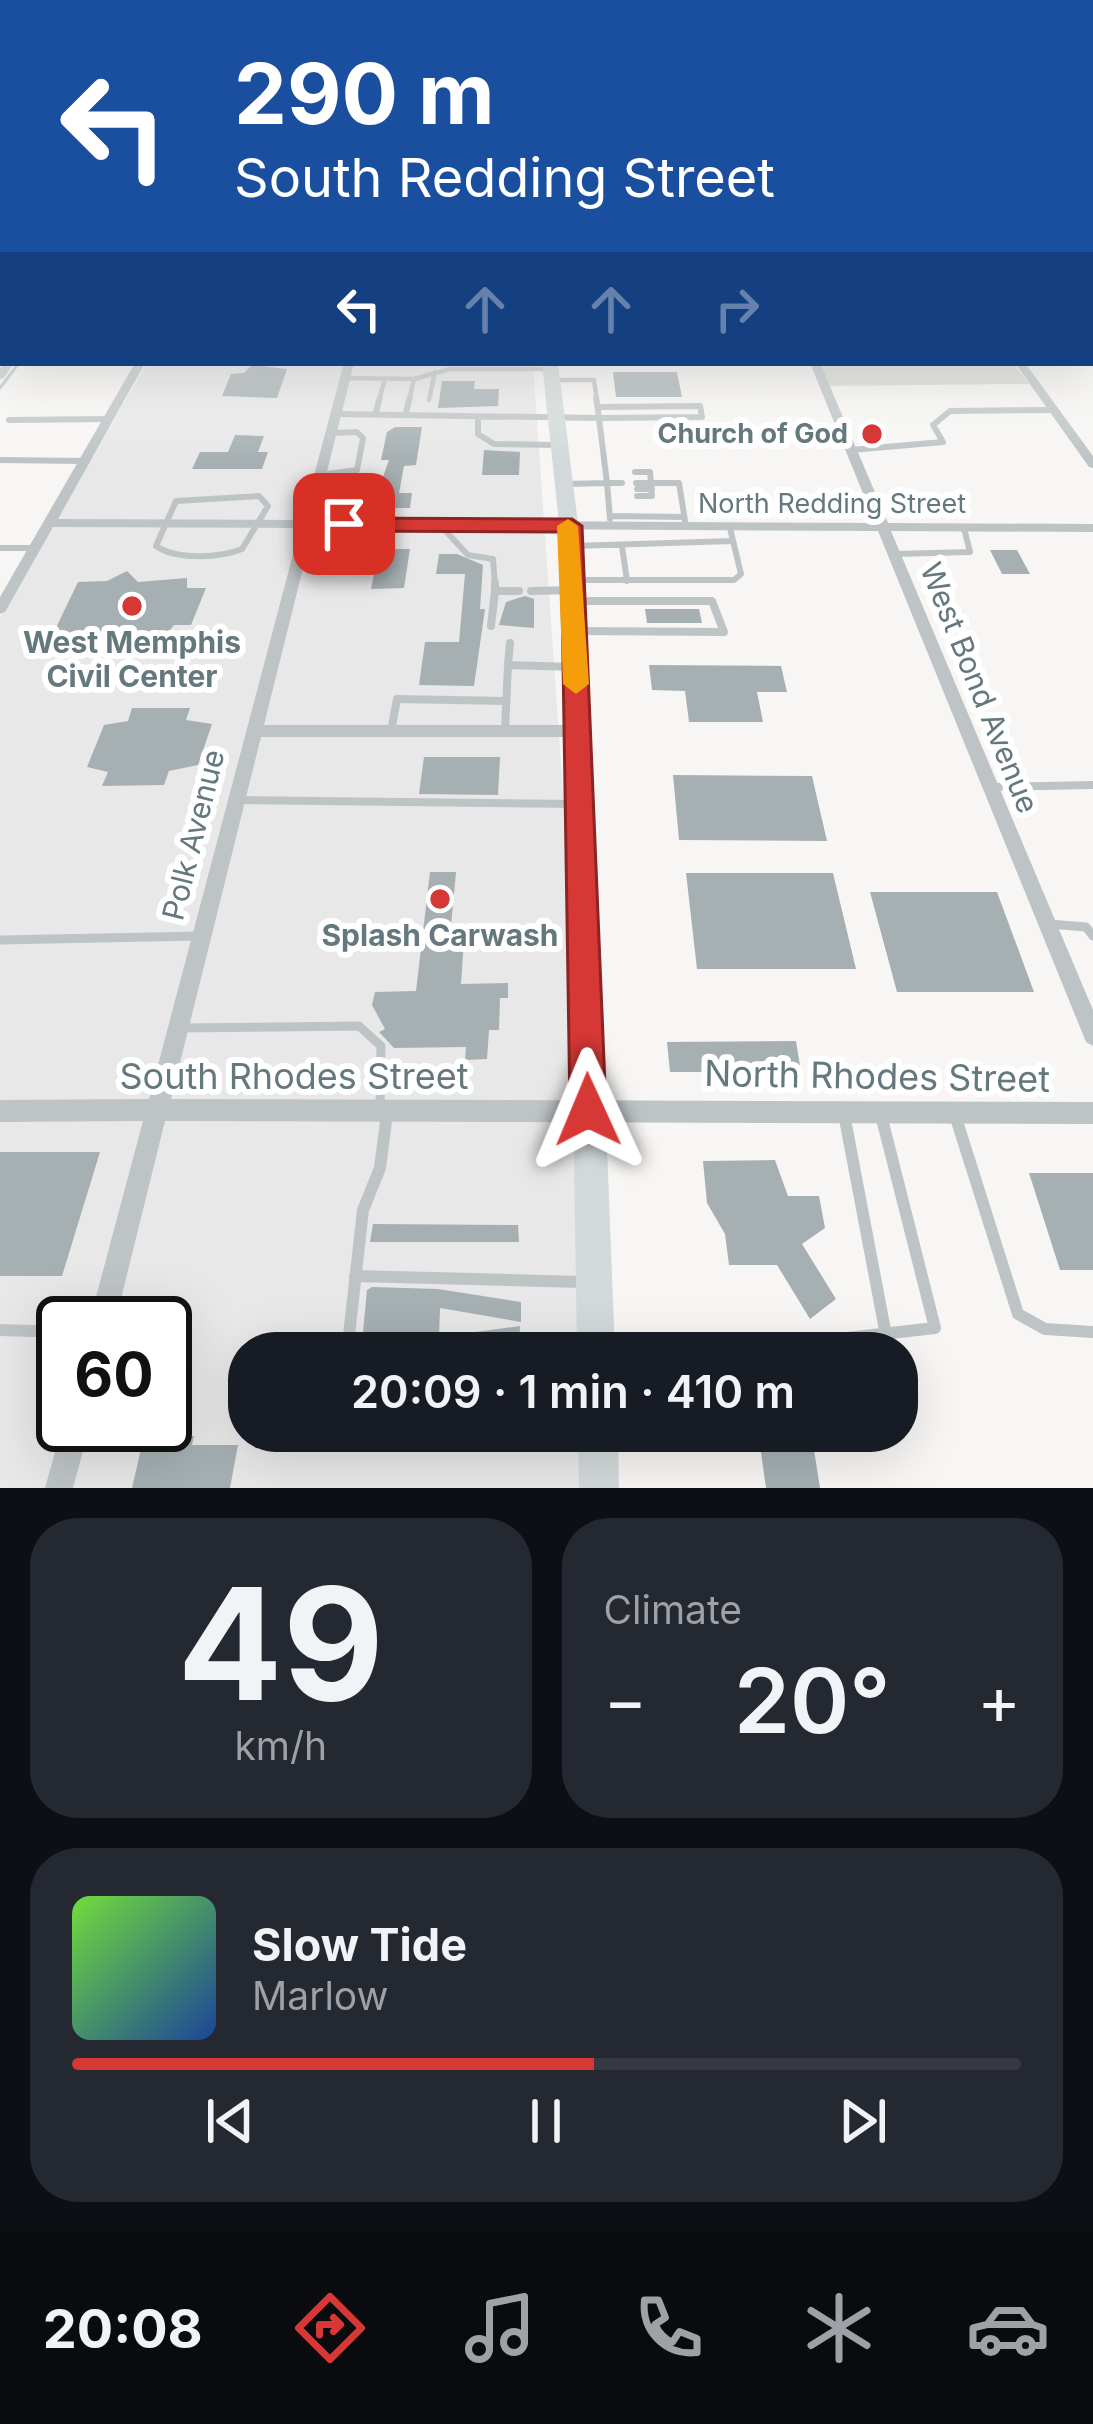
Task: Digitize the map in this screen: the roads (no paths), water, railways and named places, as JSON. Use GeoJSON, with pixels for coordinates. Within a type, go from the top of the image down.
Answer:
{"type":"FeatureCollection","features":[{"type":"Feature","properties":{"kind":"main road"},"geometry":{"type":"LineString","coordinates":[[551,371],[567,484],[575,591],[596,1332]]}},
{"type":"Feature","properties":{"kind":"main road"},"geometry":{"type":"LineString","coordinates":[[598,1452],[599,1488]]}},
{"type":"Feature","properties":{"kind":"street"},"geometry":{"type":"LineString","coordinates":[[0,609],[138,366]]}},
{"type":"Feature","properties":{"kind":"street","name":"West Bond Avenue"},"geometry":{"type":"LineString","coordinates":[[816,366],[1093,1034]]}},
{"type":"Feature","properties":{"kind":"street"},"geometry":{"type":"LineString","coordinates":[[1022,366],[1093,464]]}},
{"type":"Feature","properties":{"kind":"street","name":"Polk Avenue"},"geometry":{"type":"LineString","coordinates":[[109,1296],[348,370]]}},
{"type":"Feature","properties":{"kind":"street","name":"North Redding Street"},"geometry":{"type":"LineString","coordinates":[[48,524],[440,525],[572,536],[610,521],[685,522],[731,535],[884,528],[1093,528]]}},
{"type":"Feature","properties":{"kind":"street"},"geometry":{"type":"LineString","coordinates":[[255,731],[579,731]]}},
{"type":"Feature","properties":{"kind":"street","name":"South Rhodes Street"},"geometry":{"type":"LineString","coordinates":[[0,1112],[588,1110]]}},
{"type":"Feature","properties":{"kind":"street","name":"North Rhodes Street"},"geometry":{"type":"LineString","coordinates":[[588,1110],[1093,1113]]}},
{"type":"Feature","properties":{"kind":"street"},"geometry":{"type":"LineString","coordinates":[[59,1488],[69,1452]]}},
{"type":"Feature","properties":{"kind":"lane"},"geometry":{"type":"LineString","coordinates":[[348,370],[386,379],[414,379],[447,366],[551,371],[594,380],[610,521]]}},
{"type":"Feature","properties":{"kind":"lane"},"geometry":{"type":"LineString","coordinates":[[428,408],[435,372]]}},
{"type":"Feature","properties":{"kind":"lane"},"geometry":{"type":"LineString","coordinates":[[375,415],[386,379]]}},
{"type":"Feature","properties":{"kind":"lane"},"geometry":{"type":"LineString","coordinates":[[405,416],[414,379]]}},
{"type":"Feature","properties":{"kind":"lane"},"geometry":{"type":"LineString","coordinates":[[478,417],[478,434],[494,444],[561,432],[599,418],[702,417],[700,406],[598,407]]}},
{"type":"Feature","properties":{"kind":"lane"},"geometry":{"type":"LineString","coordinates":[[334,423],[375,415],[405,416],[428,408],[561,432]]}},
{"type":"Feature","properties":{"kind":"lane"},"geometry":{"type":"LineString","coordinates":[[851,450],[916,448],[943,442],[934,425],[950,410],[1054,410]]}},
{"type":"Feature","properties":{"kind":"lane"},"geometry":{"type":"LineString","coordinates":[[9,420],[107,419]]}},
{"type":"Feature","properties":{"kind":"lane"},"geometry":{"type":"LineString","coordinates":[[319,482],[357,470],[363,438],[334,423]]}},
{"type":"Feature","properties":{"kind":"lane"},"geometry":{"type":"LineString","coordinates":[[0,460],[84,461]]}},
{"type":"Feature","properties":{"kind":"lane"},"geometry":{"type":"LineString","coordinates":[[319,482],[351,491],[344,524]]}},
{"type":"Feature","properties":{"kind":"lane"},"geometry":{"type":"LineString","coordinates":[[567,484],[622,483],[607,484]]}},
{"type":"Feature","properties":{"kind":"lane"},"geometry":{"type":"LineString","coordinates":[[651,483],[652,496],[636,483],[651,483],[679,483],[685,522]]}},
{"type":"Feature","properties":{"kind":"lane"},"geometry":{"type":"LineString","coordinates":[[259,496],[268,501],[262,524],[255,543],[244,551],[166,553],[156,542],[171,507],[184,498],[259,496]]}},
{"type":"Feature","properties":{"kind":"lane"},"geometry":{"type":"LineString","coordinates":[[440,525],[468,555],[493,559],[491,626]]}},
{"type":"Feature","properties":{"kind":"lane"},"geometry":{"type":"LineString","coordinates":[[895,554],[970,552],[964,528]]}},
{"type":"Feature","properties":{"kind":"lane"},"geometry":{"type":"LineString","coordinates":[[572,536],[622,546],[731,535],[741,574],[734,580],[627,580],[575,591]]}},
{"type":"Feature","properties":{"kind":"lane"},"geometry":{"type":"LineString","coordinates":[[622,546],[627,580]]}},
{"type":"Feature","properties":{"kind":"lane"},"geometry":{"type":"LineString","coordinates":[[0,548],[34,548]]}},
{"type":"Feature","properties":{"kind":"lane"},"geometry":{"type":"LineString","coordinates":[[495,591],[519,591]]}},
{"type":"Feature","properties":{"kind":"lane"},"geometry":{"type":"LineString","coordinates":[[532,591],[712,601],[724,632],[576,631]]}},
{"type":"Feature","properties":{"kind":"lane"},"geometry":{"type":"LineString","coordinates":[[506,731],[510,644]]}},
{"type":"Feature","properties":{"kind":"lane"},"geometry":{"type":"LineString","coordinates":[[508,665],[575,667]]}},
{"type":"Feature","properties":{"kind":"lane"},"geometry":{"type":"LineString","coordinates":[[392,731],[397,699],[506,701]]}},
{"type":"Feature","properties":{"kind":"lane"},"geometry":{"type":"LineString","coordinates":[[991,787],[1093,785]]}},
{"type":"Feature","properties":{"kind":"lane"},"geometry":{"type":"LineString","coordinates":[[237,800],[580,804]]}},
{"type":"Feature","properties":{"kind":"lane"},"geometry":{"type":"LineString","coordinates":[[1048,924],[1077,924],[1093,936]]}},
{"type":"Feature","properties":{"kind":"lane"},"geometry":{"type":"LineString","coordinates":[[0,940],[202,936]]}},
{"type":"Feature","properties":{"kind":"lane"},"geometry":{"type":"LineString","coordinates":[[178,1028],[347,1025],[374,1035],[381,1046],[380,1168],[364,1210],[349,1332]]}},
{"type":"Feature","properties":{"kind":"lane"},"geometry":{"type":"LineString","coordinates":[[844,1114],[885,1330]]}},
{"type":"Feature","properties":{"kind":"lane"},"geometry":{"type":"LineString","coordinates":[[872,1332],[935,1328],[881,1114]]}},
{"type":"Feature","properties":{"kind":"lane"},"geometry":{"type":"LineString","coordinates":[[955,1114],[1018,1313],[1045,1329],[1093,1332]]}},
{"type":"Feature","properties":{"kind":"lane"},"geometry":{"type":"LineString","coordinates":[[355,1276],[594,1282]]}},
{"type":"Feature","properties":{"kind":"lane"},"geometry":{"type":"LineString","coordinates":[[0,1330],[36,1331]]}},
{"type":"Feature","properties":{"kind":"waterway"},"geometry":{"type":"LineString","coordinates":[[0,388],[17,366]]}},
{"type":"Feature","properties":{"kind":"place","name":"Church of God"},"geometry":{"type":"Point","coordinates":[872,434]}},
{"type":"Feature","properties":{"kind":"place","name":"West Memphis Civil Center"},"geometry":{"type":"Point","coordinates":[132,606]}},
{"type":"Feature","properties":{"kind":"place","name":"Splash Carwash"},"geometry":{"type":"Point","coordinates":[440,899]}}]}
